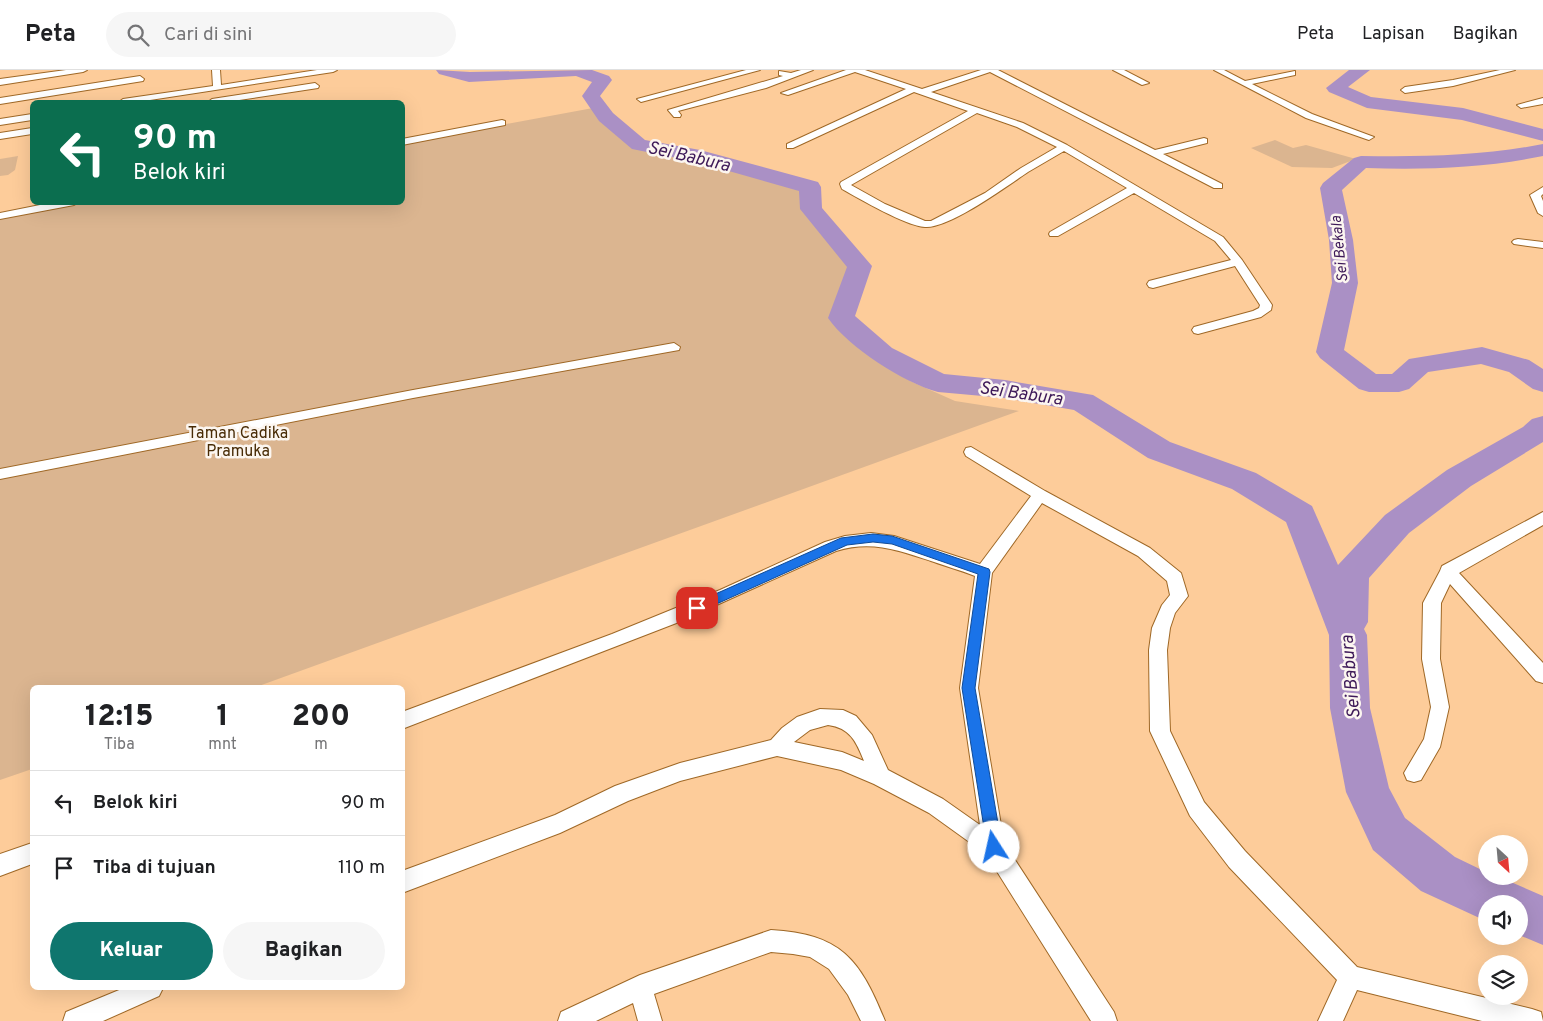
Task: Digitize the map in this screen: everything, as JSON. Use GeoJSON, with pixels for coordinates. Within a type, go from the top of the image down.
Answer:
{"type":"FeatureCollection","features":[{"type":"Feature","properties":{"kind":"street"},"geometry":{"type":"LineString","coordinates":[[0,82],[83,70]]}},
{"type":"Feature","properties":{"kind":"street"},"geometry":{"type":"LineString","coordinates":[[216,70],[218,88]]}},
{"type":"Feature","properties":{"kind":"street"},"geometry":{"type":"LineString","coordinates":[[0,101],[140,86],[218,88],[333,70]]}},
{"type":"Feature","properties":{"kind":"street"},"geometry":{"type":"LineString","coordinates":[[756,70],[645,98],[674,113],[809,70]]}},
{"type":"Feature","properties":{"kind":"street"},"geometry":{"type":"LineString","coordinates":[[776,70],[791,76]]}},
{"type":"Feature","properties":{"kind":"street"},"geometry":{"type":"LineString","coordinates":[[785,93],[855,70],[1029,128],[1064,147],[1219,239],[1238,262],[1266,305],[1265,310],[1257,314],[1198,330]]}},
{"type":"Feature","properties":{"kind":"street"},"geometry":{"type":"LineString","coordinates":[[790,146],[918,91],[990,70],[1077,116],[1155,153],[1218,186]]}},
{"type":"Feature","properties":{"kind":"street"},"geometry":{"type":"LineString","coordinates":[[1117,70],[1144,83]]}},
{"type":"Feature","properties":{"kind":"street"},"geometry":{"type":"LineString","coordinates":[[1405,90],[1453,83],[1510,70]]}},
{"type":"Feature","properties":{"kind":"street"},"geometry":{"type":"LineString","coordinates":[[1223,71],[1266,96],[1309,116],[1369,137]]}},
{"type":"Feature","properties":{"kind":"street"},"geometry":{"type":"LineString","coordinates":[[1246,83],[1292,73]]}},
{"type":"Feature","properties":{"kind":"street"},"geometry":{"type":"LineString","coordinates":[[125,100],[140,86]]}},
{"type":"Feature","properties":{"kind":"street"},"geometry":{"type":"LineString","coordinates":[[225,100],[316,86]]}},
{"type":"Feature","properties":{"kind":"street"},"geometry":{"type":"LineString","coordinates":[[1521,105],[1543,101]]}},
{"type":"Feature","properties":{"kind":"street"},"geometry":{"type":"LineString","coordinates":[[976,110],[846,184],[846,187],[857,195],[923,224],[934,224],[989,195],[1025,170],[1064,147]]}},
{"type":"Feature","properties":{"kind":"street"},"geometry":{"type":"LineString","coordinates":[[0,122],[30,117]]}},
{"type":"Feature","properties":{"kind":"street"},"geometry":{"type":"LineString","coordinates":[[405,141],[502,123]]}},
{"type":"Feature","properties":{"kind":"street"},"geometry":{"type":"LineString","coordinates":[[0,136],[30,131]]}},
{"type":"Feature","properties":{"kind":"street"},"geometry":{"type":"LineString","coordinates":[[1155,153],[1204,141]]}},
{"type":"Feature","properties":{"kind":"street"},"geometry":{"type":"LineString","coordinates":[[1054,234],[1133,189]]}},
{"type":"Feature","properties":{"kind":"street"},"geometry":{"type":"LineString","coordinates":[[1543,190],[1535,195],[1543,213]]}},
{"type":"Feature","properties":{"kind":"street"},"geometry":{"type":"LineString","coordinates":[[0,216],[58,205]]}},
{"type":"Feature","properties":{"kind":"street"},"geometry":{"type":"LineString","coordinates":[[1518,242],[1543,245]]}},
{"type":"Feature","properties":{"kind":"street"},"geometry":{"type":"LineString","coordinates":[[1153,284],[1238,262]]}},
{"type":"Feature","properties":{"kind":"street"},"geometry":{"type":"LineString","coordinates":[[0,474],[413,394],[674,347]]}},
{"type":"Feature","properties":{"kind":"street"},"geometry":{"type":"LineString","coordinates":[[971,452],[1040,495],[1144,552],[1175,578],[1179,596],[1168,610],[1161,628],[1158,650],[1160,731],[1197,809],[1237,859],[1350,977],[1532,1021]]}},
{"type":"Feature","properties":{"kind":"street"},"geometry":{"type":"LineString","coordinates":[[994,847],[969,688],[984,572],[1040,495]]}},
{"type":"Feature","properties":{"kind":"street"},"geometry":{"type":"LineString","coordinates":[[1414,773],[1434,741],[1440,707],[1431,659],[1432,603],[1448,571],[1543,518]]}},
{"type":"Feature","properties":{"kind":"street"},"geometry":{"type":"LineString","coordinates":[[405,720],[546,668],[714,601],[831,546],[846,541],[873,538],[892,540],[984,572]]}},
{"type":"Feature","properties":{"kind":"street"},"geometry":{"type":"LineString","coordinates":[[1448,571],[1543,675]]}},
{"type":"Feature","properties":{"kind":"street"},"geometry":{"type":"LineString","coordinates":[[777,747],[788,733],[811,720],[827,715],[849,721],[868,746],[881,777]]}},
{"type":"Feature","properties":{"kind":"street"},"geometry":{"type":"LineString","coordinates":[[405,881],[560,823],[630,790],[680,772],[777,747],[842,761],[881,777],[936,806],[994,847],[1105,1021]]}},
{"type":"Feature","properties":{"kind":"street"},"geometry":{"type":"LineString","coordinates":[[0,865],[30,855]]}},
{"type":"Feature","properties":{"kind":"street"},"geometry":{"type":"LineString","coordinates":[[570,1021],[640,987],[771,941],[801,942],[816,947],[843,967],[857,984],[873,1021]]}},
{"type":"Feature","properties":{"kind":"street"},"geometry":{"type":"LineString","coordinates":[[1330,1021],[1350,977]]}},
{"type":"Feature","properties":{"kind":"street"},"geometry":{"type":"LineString","coordinates":[[640,987],[650,1021]]}},
{"type":"Feature","properties":{"kind":"street"},"geometry":{"type":"LineString","coordinates":[[76,1021],[146,990]]}},
{"type":"Feature","properties":{"kind":"green space","name":"Taman Cadika Pramuka"},"geometry":{"type":"Polygon","coordinates":[[[593,108],[634,148],[714,164],[804,189],[803,212],[852,267],[830,319],[875,359],[910,381],[955,401],[1019,411],[262,685],[30,685],[30,770],[0,780],[0,215],[55,205],[405,205],[405,143],[593,108]]]}},
{"type":"Feature","properties":{"kind":"green space"},"geometry":{"type":"Polygon","coordinates":[[[1275,140],[1293,148],[1306,145],[1356,159],[1332,168],[1292,167],[1251,148],[1275,140]]]}},
{"type":"Feature","properties":{"kind":"green space"},"geometry":{"type":"Polygon","coordinates":[[[18,156],[15,170],[8,175],[0,176],[0,159],[18,156]]]}},
{"type":"Feature","properties":{"kind":"waterway","name":"Sei Babura"},"geometry":{"type":"LineString","coordinates":[[445,70],[469,77],[578,71],[603,80],[591,96],[606,117],[639,145],[700,156],[810,187],[811,209],[860,266],[841,318],[882,354],[938,383],[1005,389],[1082,402],[1159,450],[1244,481],[1300,515],[1348,635],[1350,708],[1368,792],[1389,834],[1438,874],[1484,895]]}},
{"type":"Feature","properties":{"kind":"waterway","name":"Sei Bekala"},"geometry":{"type":"LineString","coordinates":[[1361,70],[1335,88],[1367,102],[1463,114],[1543,135]]}},
{"type":"Feature","properties":{"kind":"waterway","name":"Sei Bekala"},"geometry":{"type":"LineString","coordinates":[[1543,150],[1499,158],[1453,162],[1361,162],[1331,188],[1341,240],[1345,283],[1330,352],[1369,383],[1399,383],[1419,365],[1482,355],[1519,366],[1543,383]]}},
{"type":"Feature","properties":{"kind":"waterway","name":"Sei Bekala"},"geometry":{"type":"LineString","coordinates":[[1349,622],[1351,574],[1397,524],[1459,478],[1534,434],[1543,426]]}},
{"type":"Feature","properties":{"kind":"waterway","name":"Sei Babura"},"geometry":{"type":"LineString","coordinates":[[1528,914],[1543,921]]}},
{"type":"Feature","properties":{"kind":"route"},"geometry":{"type":"LineString","coordinates":[[697,608],[831,546],[846,541],[873,538],[892,540],[984,572],[969,688],[994,847]]}}]}
